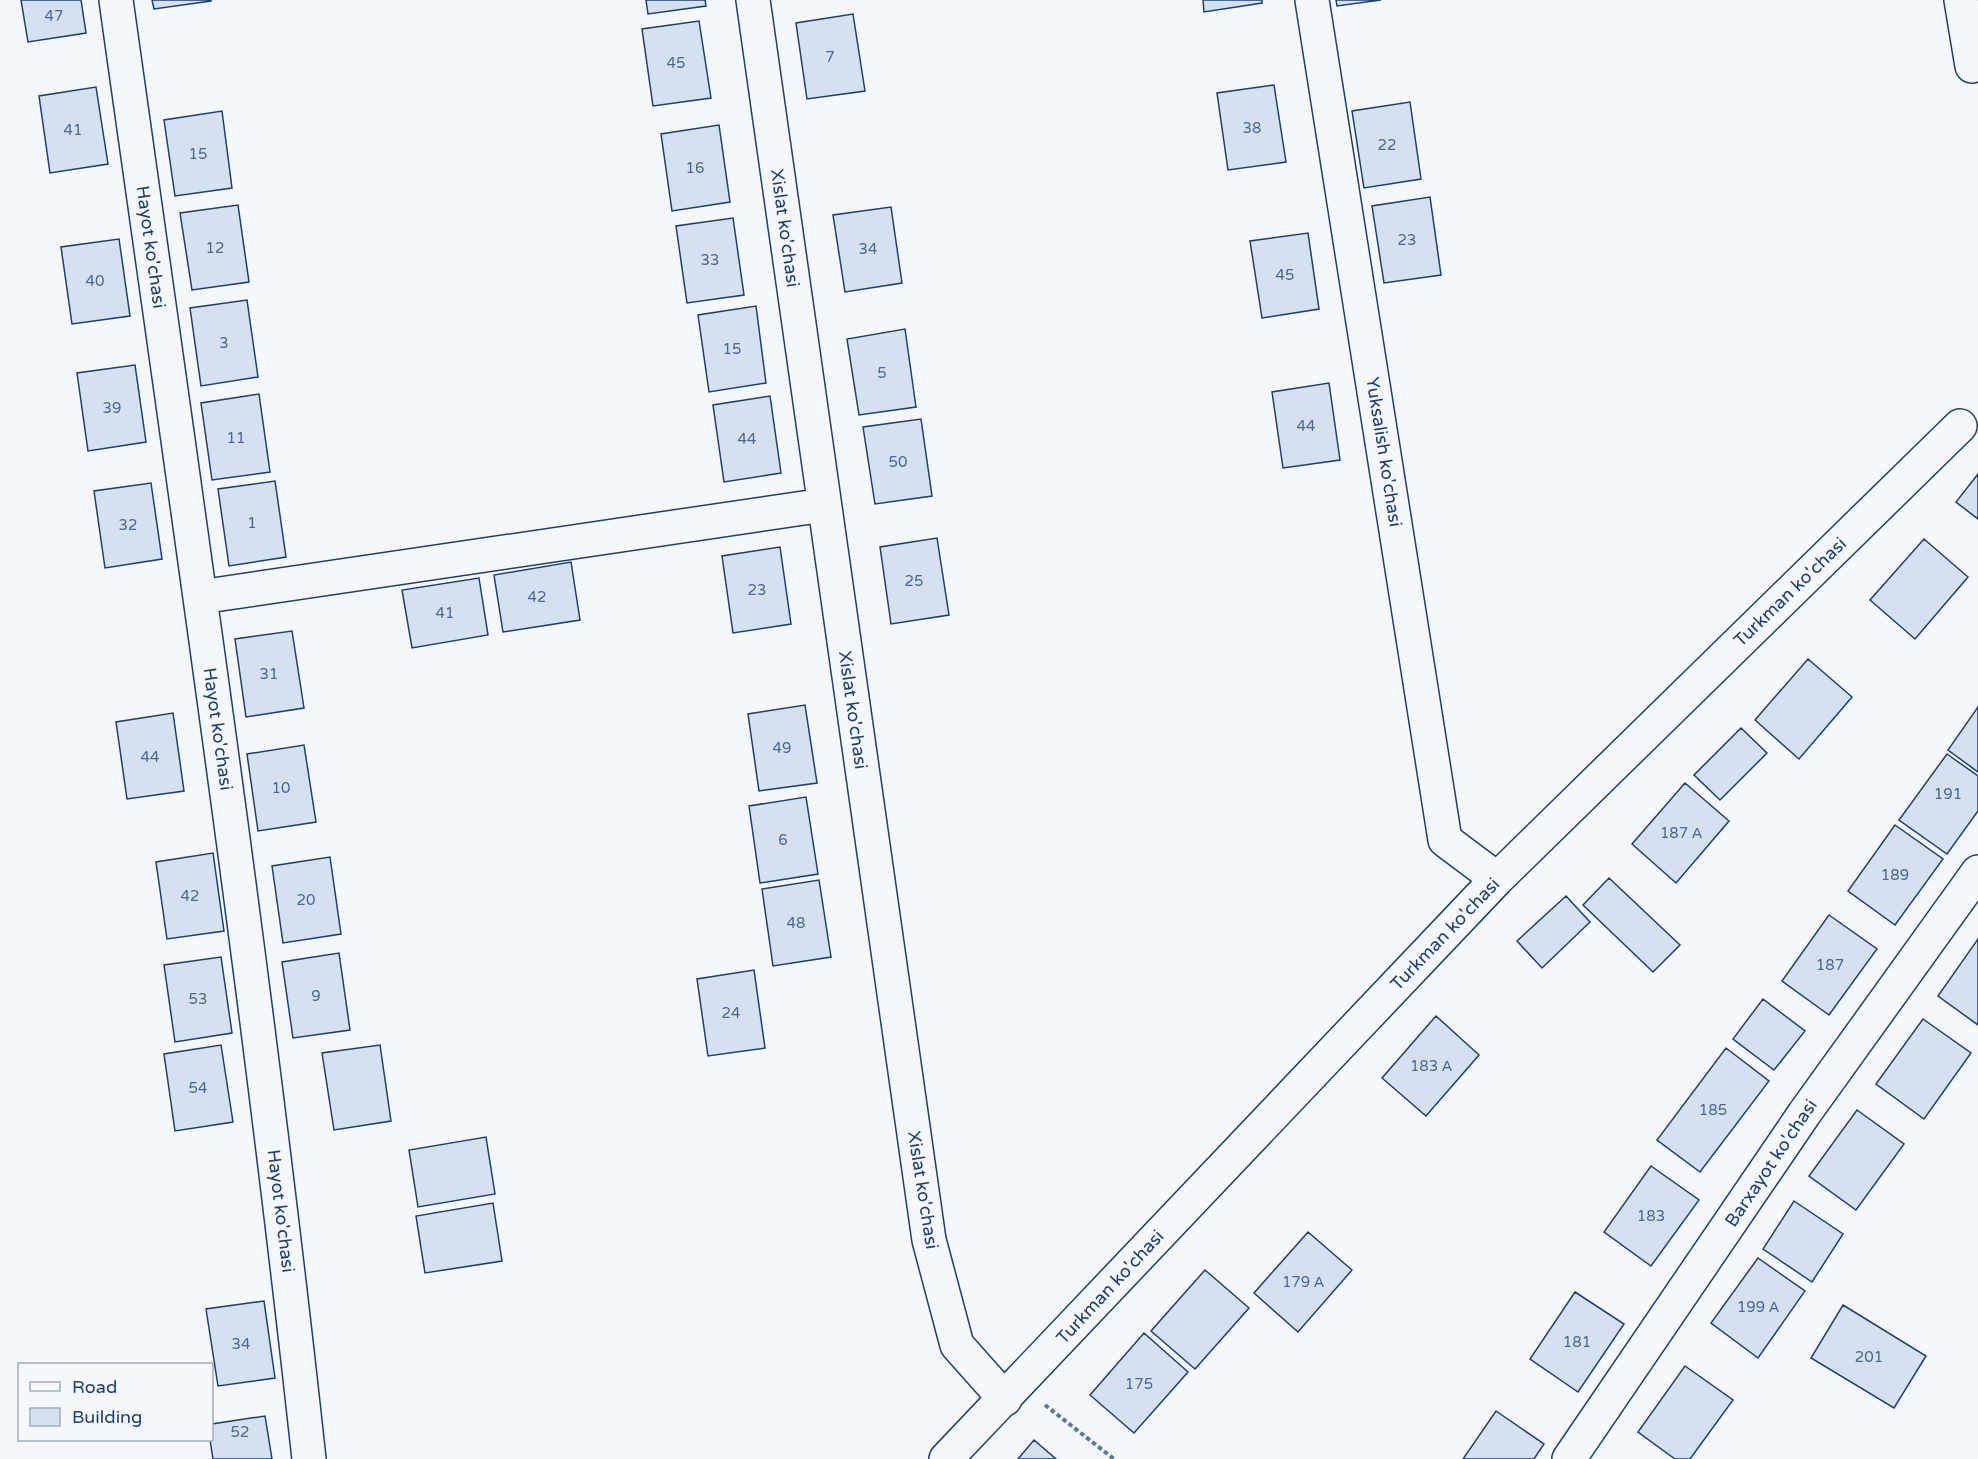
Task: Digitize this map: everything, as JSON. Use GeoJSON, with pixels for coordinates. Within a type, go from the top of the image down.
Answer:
{"type":"FeatureCollection","features":[{"type":"Feature","properties":{"kind":"street","name":"Hayot ko'chasi"},"geometry":{"type":"LineString","coordinates":[[116,0],[200,597],[288,1262],[309,1459]]}},
{"type":"Feature","properties":{"kind":"street","name":"Xislat ko'chasi"},"geometry":{"type":"LineString","coordinates":[[753,0],[929,1240],[957,1344],[1011,1392]]}},
{"type":"Feature","properties":{"kind":"street","name":"Yuksalish ko'chasi"},"geometry":{"type":"LineString","coordinates":[[1312,0],[1445,840],[1497,879]]}},
{"type":"Feature","properties":{"kind":"street"},"geometry":{"type":"LineString","coordinates":[[1961,0],[1972,66]]}},
{"type":"Feature","properties":{"kind":"street","name":"Turkman ko'chasi"},"geometry":{"type":"LineString","coordinates":[[946,1459],[1497,879],[1960,426]]}},
{"type":"Feature","properties":{"kind":"street"},"geometry":{"type":"LineString","coordinates":[[200,597],[824,505]]}},
{"type":"Feature","properties":{"kind":"street","name":"Barxayot ko'chasi"},"geometry":{"type":"LineString","coordinates":[[1569,1459],[1804,1114],[1978,872]]}},
{"type":"Feature","properties":{"kind":"path"},"geometry":{"type":"LineString","coordinates":[[1011,1392],[1114,1459]]}},
{"type":"Feature","properties":{"kind":"building"},"geometry":{"type":"Polygon","coordinates":[[[21,0],[81,0],[86,33],[28,42],[21,0]]]}},
{"type":"Feature","properties":{"kind":"building"},"geometry":{"type":"Polygon","coordinates":[[[152,0],[211,0],[211,1],[154,9],[152,0]]]}},
{"type":"Feature","properties":{"kind":"building"},"geometry":{"type":"Polygon","coordinates":[[[646,0],[705,0],[706,6],[648,14],[646,0]]]}},
{"type":"Feature","properties":{"kind":"building"},"geometry":{"type":"Polygon","coordinates":[[[1203,0],[1262,0],[1262,3],[1204,12],[1203,0]]]}},
{"type":"Feature","properties":{"kind":"building"},"geometry":{"type":"Polygon","coordinates":[[[1336,0],[1381,0],[1337,6],[1336,0]]]}},
{"type":"Feature","properties":{"kind":"building"},"geometry":{"type":"Polygon","coordinates":[[[853,14],[865,91],[807,99],[796,23],[853,14]]]}},
{"type":"Feature","properties":{"kind":"building"},"geometry":{"type":"Polygon","coordinates":[[[699,21],[711,98],[653,106],[642,29],[699,21]]]}},
{"type":"Feature","properties":{"kind":"building"},"geometry":{"type":"Polygon","coordinates":[[[1274,85],[1286,162],[1228,170],[1217,93],[1274,85]]]}},
{"type":"Feature","properties":{"kind":"building"},"geometry":{"type":"Polygon","coordinates":[[[96,87],[108,164],[50,173],[39,96],[96,87]]]}},
{"type":"Feature","properties":{"kind":"building"},"geometry":{"type":"Polygon","coordinates":[[[1410,102],[1421,179],[1364,188],[1352,111],[1410,102]]]}},
{"type":"Feature","properties":{"kind":"building"},"geometry":{"type":"Polygon","coordinates":[[[222,111],[232,188],[175,196],[164,120],[222,111]]]}},
{"type":"Feature","properties":{"kind":"building"},"geometry":{"type":"Polygon","coordinates":[[[719,125],[730,202],[672,211],[661,134],[719,125]]]}},
{"type":"Feature","properties":{"kind":"building"},"geometry":{"type":"Polygon","coordinates":[[[1430,197],[1441,275],[1384,283],[1372,206],[1430,197]]]}},
{"type":"Feature","properties":{"kind":"building"},"geometry":{"type":"Polygon","coordinates":[[[238,205],[249,282],[192,290],[180,213],[238,205]]]}},
{"type":"Feature","properties":{"kind":"building"},"geometry":{"type":"Polygon","coordinates":[[[891,207],[902,283],[845,292],[833,215],[891,207]]]}},
{"type":"Feature","properties":{"kind":"building"},"geometry":{"type":"Polygon","coordinates":[[[733,218],[744,295],[687,303],[676,226],[733,218]]]}},
{"type":"Feature","properties":{"kind":"building"},"geometry":{"type":"Polygon","coordinates":[[[1308,233],[1319,309],[1262,318],[1250,241],[1308,233]]]}},
{"type":"Feature","properties":{"kind":"building"},"geometry":{"type":"Polygon","coordinates":[[[119,239],[130,316],[72,324],[61,247],[119,239]]]}},
{"type":"Feature","properties":{"kind":"building"},"geometry":{"type":"Polygon","coordinates":[[[247,300],[258,377],[201,386],[190,308],[247,300]]]}},
{"type":"Feature","properties":{"kind":"building"},"geometry":{"type":"Polygon","coordinates":[[[756,306],[766,383],[709,392],[698,315],[756,306]]]}},
{"type":"Feature","properties":{"kind":"building"},"geometry":{"type":"Polygon","coordinates":[[[905,329],[916,407],[859,415],[847,339],[905,329]]]}},
{"type":"Feature","properties":{"kind":"building"},"geometry":{"type":"Polygon","coordinates":[[[135,365],[146,442],[88,451],[77,373],[135,365]]]}},
{"type":"Feature","properties":{"kind":"building"},"geometry":{"type":"Polygon","coordinates":[[[1329,383],[1340,460],[1283,468],[1272,392],[1329,383]]]}},
{"type":"Feature","properties":{"kind":"building"},"geometry":{"type":"Polygon","coordinates":[[[259,394],[270,472],[212,480],[201,403],[259,394]]]}},
{"type":"Feature","properties":{"kind":"building"},"geometry":{"type":"Polygon","coordinates":[[[770,396],[781,473],[724,482],[713,405],[770,396]]]}},
{"type":"Feature","properties":{"kind":"building"},"geometry":{"type":"Polygon","coordinates":[[[921,419],[932,496],[875,504],[863,427],[921,419]]]}},
{"type":"Feature","properties":{"kind":"building"},"geometry":{"type":"Polygon","coordinates":[[[1978,474],[1978,519],[1956,502],[1978,474]]]}},
{"type":"Feature","properties":{"kind":"building"},"geometry":{"type":"Polygon","coordinates":[[[275,481],[286,557],[229,566],[218,489],[275,481]]]}},
{"type":"Feature","properties":{"kind":"building"},"geometry":{"type":"Polygon","coordinates":[[[151,483],[162,559],[105,568],[94,491],[151,483]]]}},
{"type":"Feature","properties":{"kind":"building"},"geometry":{"type":"Polygon","coordinates":[[[937,538],[949,615],[891,624],[880,547],[937,538]]]}},
{"type":"Feature","properties":{"kind":"building"},"geometry":{"type":"Polygon","coordinates":[[[1924,539],[1968,577],[1915,639],[1870,600],[1924,539]]]}},
{"type":"Feature","properties":{"kind":"building"},"geometry":{"type":"Polygon","coordinates":[[[780,547],[791,624],[733,633],[722,556],[780,547]]]}},
{"type":"Feature","properties":{"kind":"building"},"geometry":{"type":"Polygon","coordinates":[[[571,562],[580,620],[503,632],[494,575],[571,562]]]}},
{"type":"Feature","properties":{"kind":"building"},"geometry":{"type":"Polygon","coordinates":[[[479,578],[488,635],[412,648],[402,590],[479,578]]]}},
{"type":"Feature","properties":{"kind":"building"},"geometry":{"type":"Polygon","coordinates":[[[292,631],[304,708],[246,717],[235,639],[292,631]]]}},
{"type":"Feature","properties":{"kind":"building"},"geometry":{"type":"Polygon","coordinates":[[[1808,659],[1852,697],[1799,759],[1755,720],[1808,659]]]}},
{"type":"Feature","properties":{"kind":"building"},"geometry":{"type":"Polygon","coordinates":[[[805,705],[817,783],[759,791],[748,714],[805,705]]]}},
{"type":"Feature","properties":{"kind":"building"},"geometry":{"type":"Polygon","coordinates":[[[1978,707],[1978,772],[1948,750],[1978,707]]]}},
{"type":"Feature","properties":{"kind":"building"},"geometry":{"type":"Polygon","coordinates":[[[173,713],[184,791],[127,799],[116,722],[173,713]]]}},
{"type":"Feature","properties":{"kind":"building"},"geometry":{"type":"Polygon","coordinates":[[[1741,728],[1767,753],[1720,800],[1694,775],[1741,728]]]}},
{"type":"Feature","properties":{"kind":"building"},"geometry":{"type":"Polygon","coordinates":[[[304,745],[316,822],[258,831],[247,754],[304,745]]]}},
{"type":"Feature","properties":{"kind":"building"},"geometry":{"type":"Polygon","coordinates":[[[1947,754],[1978,776],[1978,811],[1947,854],[1899,820],[1947,754]]]}},
{"type":"Feature","properties":{"kind":"building"},"geometry":{"type":"Polygon","coordinates":[[[1685,783],[1729,821],[1676,883],[1632,844],[1685,783]]]}},
{"type":"Feature","properties":{"kind":"building"},"geometry":{"type":"Polygon","coordinates":[[[806,797],[818,874],[760,883],[749,806],[806,797]]]}},
{"type":"Feature","properties":{"kind":"building"},"geometry":{"type":"Polygon","coordinates":[[[1895,825],[1943,859],[1895,925],[1848,891],[1895,825]]]}},
{"type":"Feature","properties":{"kind":"building"},"geometry":{"type":"Polygon","coordinates":[[[213,853],[224,931],[167,939],[156,862],[213,853]]]}},
{"type":"Feature","properties":{"kind":"building"},"geometry":{"type":"Polygon","coordinates":[[[330,857],[341,934],[283,943],[272,866],[330,857]]]}},
{"type":"Feature","properties":{"kind":"building"},"geometry":{"type":"Polygon","coordinates":[[[1609,878],[1680,945],[1653,972],[1583,905],[1609,878]]]}},
{"type":"Feature","properties":{"kind":"building"},"geometry":{"type":"Polygon","coordinates":[[[819,880],[831,957],[773,966],[762,889],[819,880]]]}},
{"type":"Feature","properties":{"kind":"building"},"geometry":{"type":"Polygon","coordinates":[[[1566,896],[1590,922],[1542,968],[1517,941],[1566,896]]]}},
{"type":"Feature","properties":{"kind":"building"},"geometry":{"type":"Polygon","coordinates":[[[1829,915],[1877,949],[1829,1015],[1782,981],[1829,915]]]}},
{"type":"Feature","properties":{"kind":"building"},"geometry":{"type":"Polygon","coordinates":[[[1978,939],[1978,1025],[1938,996],[1978,939]]]}},
{"type":"Feature","properties":{"kind":"building"},"geometry":{"type":"Polygon","coordinates":[[[339,953],[350,1030],[293,1038],[282,962],[339,953]]]}},
{"type":"Feature","properties":{"kind":"building"},"geometry":{"type":"Polygon","coordinates":[[[221,957],[232,1033],[175,1042],[164,965],[221,957]]]}},
{"type":"Feature","properties":{"kind":"building"},"geometry":{"type":"Polygon","coordinates":[[[754,970],[765,1048],[708,1056],[697,979],[754,970]]]}},
{"type":"Feature","properties":{"kind":"building"},"geometry":{"type":"Polygon","coordinates":[[[1763,999],[1805,1031],[1774,1070],[1733,1039],[1763,999]]]}},
{"type":"Feature","properties":{"kind":"building"},"geometry":{"type":"Polygon","coordinates":[[[1436,1016],[1479,1055],[1426,1116],[1382,1078],[1436,1016]]]}},
{"type":"Feature","properties":{"kind":"building"},"geometry":{"type":"Polygon","coordinates":[[[1923,1019],[1971,1053],[1924,1119],[1876,1084],[1923,1019]]]}},
{"type":"Feature","properties":{"kind":"building"},"geometry":{"type":"Polygon","coordinates":[[[221,1045],[233,1122],[175,1131],[164,1054],[221,1045]]]}},
{"type":"Feature","properties":{"kind":"building"},"geometry":{"type":"Polygon","coordinates":[[[380,1045],[391,1121],[334,1130],[322,1053],[380,1045]]]}},
{"type":"Feature","properties":{"kind":"building"},"geometry":{"type":"Polygon","coordinates":[[[1726,1048],[1769,1081],[1700,1172],[1657,1140],[1726,1048]]]}},
{"type":"Feature","properties":{"kind":"building"},"geometry":{"type":"Polygon","coordinates":[[[1857,1110],[1904,1144],[1856,1210],[1809,1176],[1857,1110]]]}},
{"type":"Feature","properties":{"kind":"building"},"geometry":{"type":"Polygon","coordinates":[[[486,1137],[495,1194],[418,1207],[409,1150],[486,1137]]]}},
{"type":"Feature","properties":{"kind":"building"},"geometry":{"type":"Polygon","coordinates":[[[1651,1166],[1699,1200],[1651,1266],[1604,1232],[1651,1166]]]}},
{"type":"Feature","properties":{"kind":"building"},"geometry":{"type":"Polygon","coordinates":[[[1794,1201],[1843,1234],[1812,1282],[1763,1249],[1794,1201]]]}},
{"type":"Feature","properties":{"kind":"building"},"geometry":{"type":"Polygon","coordinates":[[[493,1203],[502,1261],[425,1273],[416,1216],[493,1203]]]}},
{"type":"Feature","properties":{"kind":"building"},"geometry":{"type":"Polygon","coordinates":[[[1308,1232],[1352,1270],[1298,1332],[1254,1293],[1308,1232]]]}},
{"type":"Feature","properties":{"kind":"building"},"geometry":{"type":"Polygon","coordinates":[[[1758,1258],[1805,1291],[1758,1358],[1711,1323],[1758,1258]]]}},
{"type":"Feature","properties":{"kind":"building"},"geometry":{"type":"Polygon","coordinates":[[[1205,1270],[1249,1308],[1195,1369],[1151,1331],[1205,1270]]]}},
{"type":"Feature","properties":{"kind":"building"},"geometry":{"type":"Polygon","coordinates":[[[1575,1292],[1624,1324],[1578,1392],[1530,1359],[1575,1292]]]}},
{"type":"Feature","properties":{"kind":"building"},"geometry":{"type":"Polygon","coordinates":[[[264,1301],[275,1378],[218,1386],[206,1309],[264,1301]]]}},
{"type":"Feature","properties":{"kind":"building"},"geometry":{"type":"Polygon","coordinates":[[[1843,1305],[1926,1356],[1894,1408],[1811,1358],[1843,1305]]]}},
{"type":"Feature","properties":{"kind":"building"},"geometry":{"type":"Polygon","coordinates":[[[1144,1333],[1188,1372],[1134,1433],[1090,1395],[1144,1333]]]}},
{"type":"Feature","properties":{"kind":"building"},"geometry":{"type":"Polygon","coordinates":[[[1685,1366],[1733,1400],[1690,1459],[1675,1459],[1638,1432],[1685,1366]]]}},
{"type":"Feature","properties":{"kind":"building"},"geometry":{"type":"Polygon","coordinates":[[[1496,1411],[1544,1444],[1534,1459],[1463,1459],[1496,1411]]]}},
{"type":"Feature","properties":{"kind":"building"},"geometry":{"type":"Polygon","coordinates":[[[265,1416],[272,1459],[213,1459],[210,1441],[213,1441],[213,1424],[265,1416]]]}},
{"type":"Feature","properties":{"kind":"building"},"geometry":{"type":"Polygon","coordinates":[[[1034,1440],[1056,1459],[1018,1459],[1034,1440]]]}}]}
